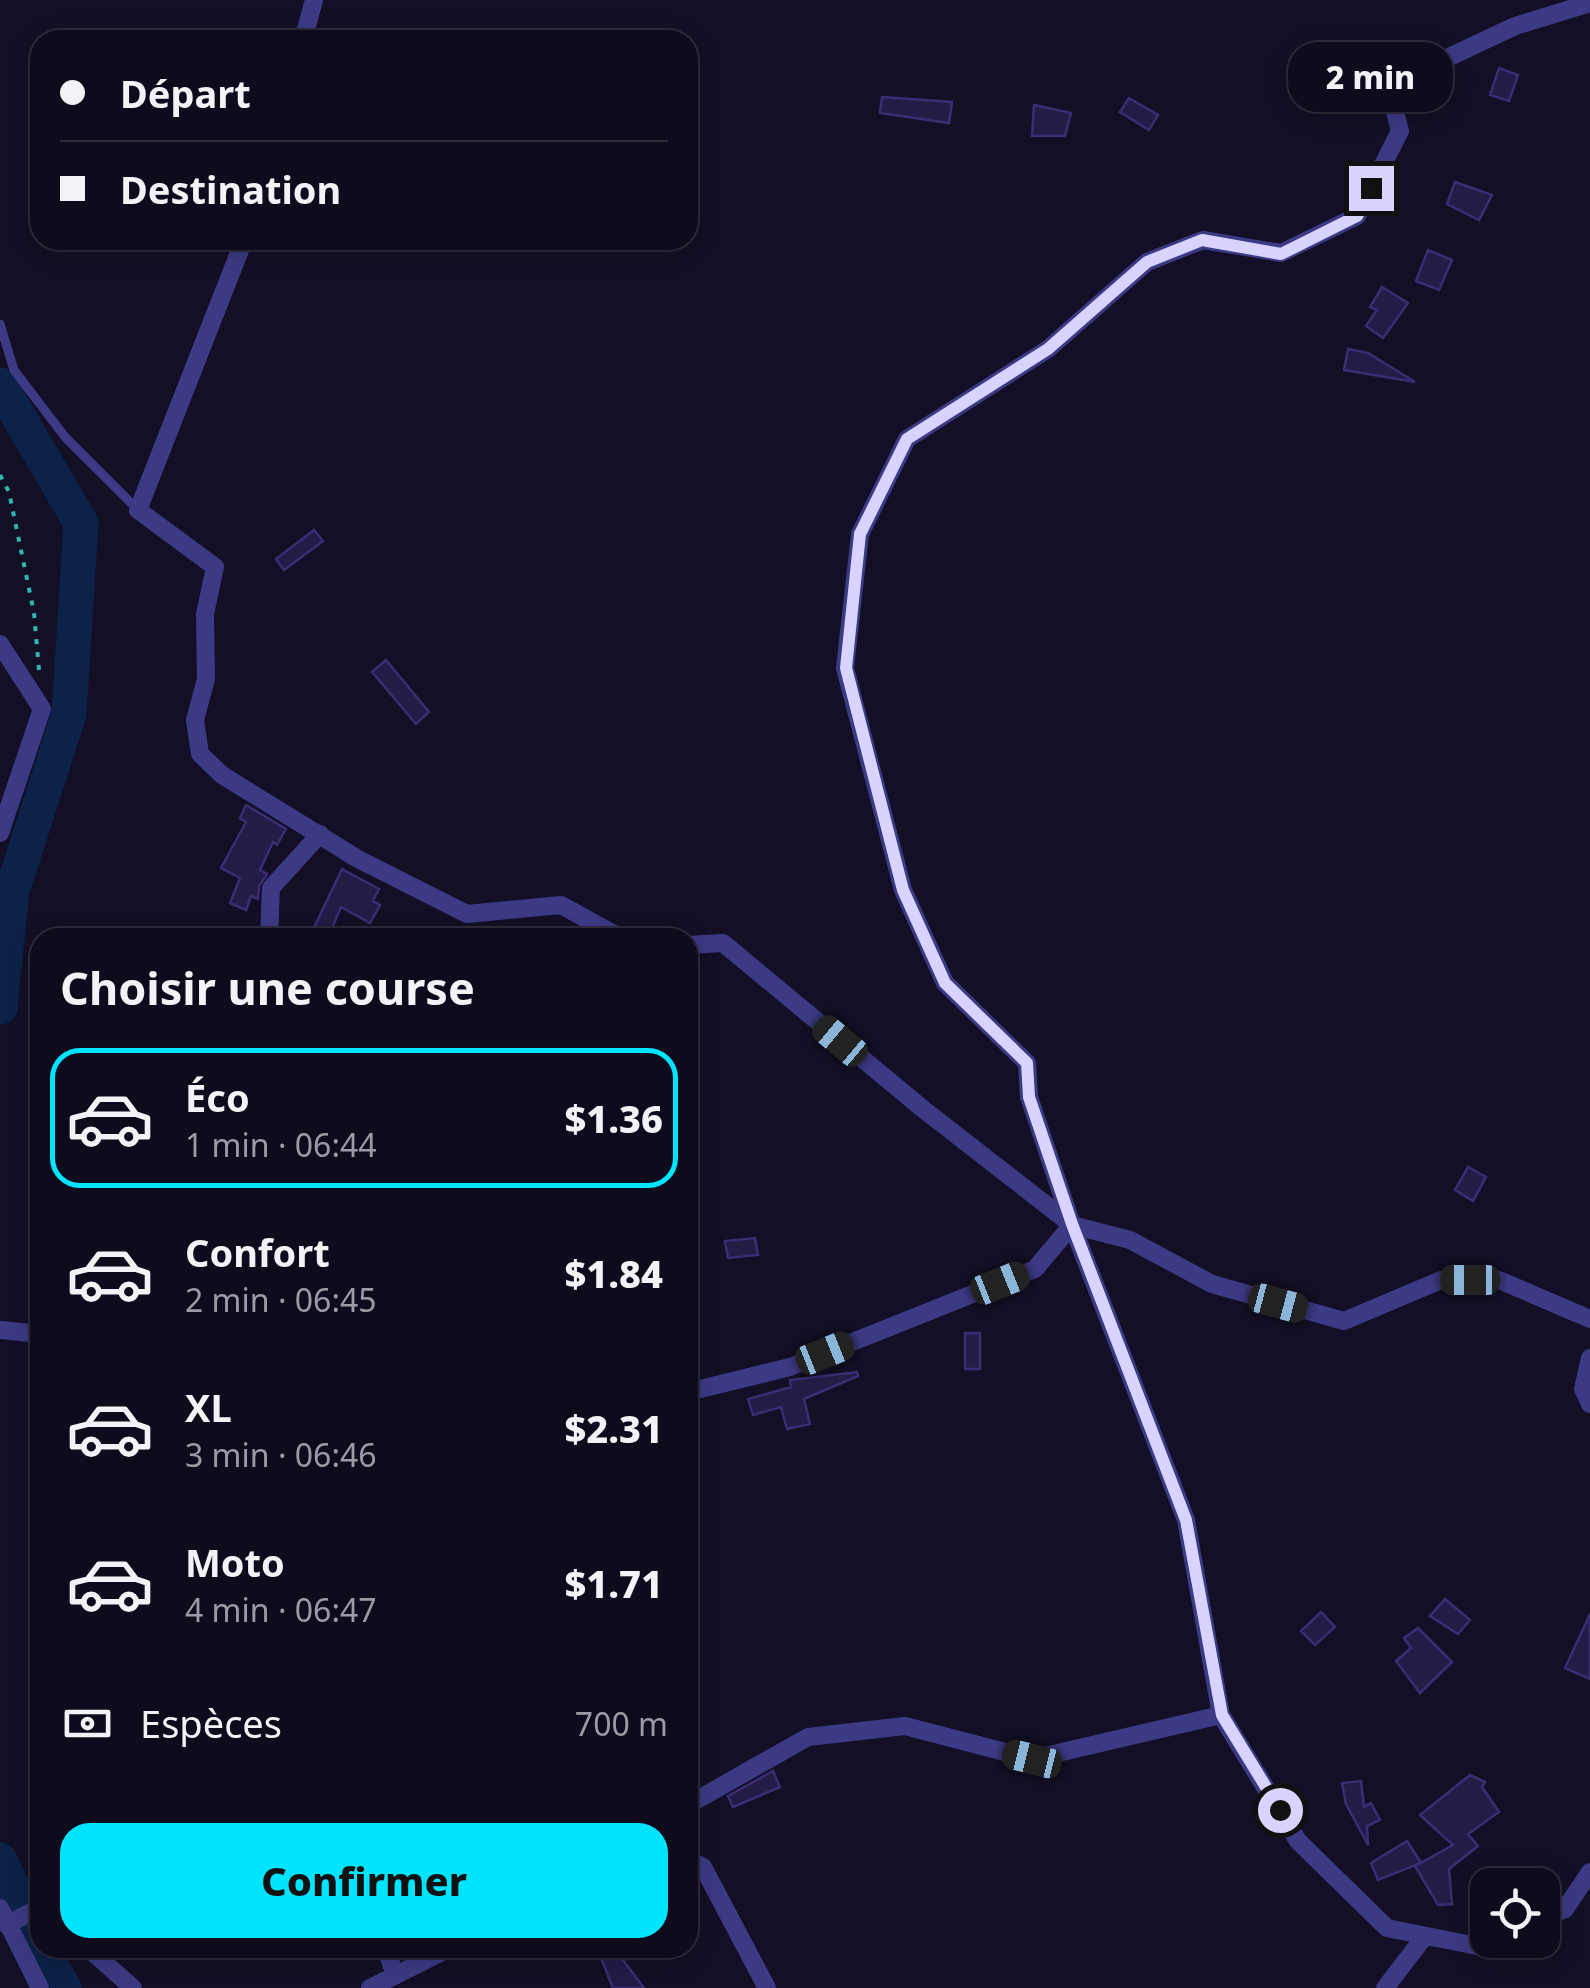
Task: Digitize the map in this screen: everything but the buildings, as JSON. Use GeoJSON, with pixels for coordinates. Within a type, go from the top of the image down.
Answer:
{"type":"FeatureCollection","features":[{"type":"Feature","properties":{"kind":"street"},"geometry":{"type":"LineString","coordinates":[[306,30],[314,0]]}},
{"type":"Feature","properties":{"kind":"street"},"geometry":{"type":"LineString","coordinates":[[1470,1945],[1387,1928],[1298,1840],[1222,1715],[1186,1520],[1072,1224],[1029,1097],[1027,1063],[945,983],[903,890],[846,668],[860,534],[907,439],[1048,349],[1147,262],[1202,240],[1281,254],[1357,216],[1400,131],[1388,86],[1515,26],[1590,3]]}},
{"type":"Feature","properties":{"kind":"street"},"geometry":{"type":"LineString","coordinates":[[240,250],[138,510],[215,567],[205,614],[206,678],[195,720],[200,754],[222,774],[320,834],[467,914],[561,905],[603,928]]}},
{"type":"Feature","properties":{"kind":"street"},"geometry":{"type":"LineString","coordinates":[[0,644],[42,708],[0,833]]}},
{"type":"Feature","properties":{"kind":"street"},"geometry":{"type":"LineString","coordinates":[[269,928],[271,888],[320,834]]}},
{"type":"Feature","properties":{"kind":"street"},"geometry":{"type":"LineString","coordinates":[[698,944],[723,942],[923,1110],[1072,1224],[1130,1240],[1212,1284],[1344,1321],[1441,1280],[1499,1280],[1590,1319]]}},
{"type":"Feature","properties":{"kind":"street"},"geometry":{"type":"LineString","coordinates":[[698,1390],[790,1367],[1035,1269],[1072,1224]]}},
{"type":"Feature","properties":{"kind":"street"},"geometry":{"type":"LineString","coordinates":[[1,1330],[30,1333]]}},
{"type":"Feature","properties":{"kind":"street"},"geometry":{"type":"LineString","coordinates":[[1590,1358],[1582,1388],[1590,1404]]}},
{"type":"Feature","properties":{"kind":"street"},"geometry":{"type":"LineString","coordinates":[[698,1799],[808,1737],[905,1726],[1032,1759],[1222,1715]]}},
{"type":"Feature","properties":{"kind":"street"},"geometry":{"type":"LineString","coordinates":[[698,1864],[767,1988]]}},
{"type":"Feature","properties":{"kind":"street"},"geometry":{"type":"LineString","coordinates":[[1560,1911],[1590,1872]]}},
{"type":"Feature","properties":{"kind":"street"},"geometry":{"type":"LineString","coordinates":[[10,1916],[40,1988]]}},
{"type":"Feature","properties":{"kind":"street"},"geometry":{"type":"LineString","coordinates":[[1385,1988],[1425,1936]]}},
{"type":"Feature","properties":{"kind":"street"},"geometry":{"type":"LineString","coordinates":[[99,1958],[132,1988]]}},
{"type":"Feature","properties":{"kind":"street"},"geometry":{"type":"LineString","coordinates":[[389,1958],[395,1976]]}},
{"type":"Feature","properties":{"kind":"street"},"geometry":{"type":"LineString","coordinates":[[370,1988],[430,1958]]}},
{"type":"Feature","properties":{"kind":"lane"},"geometry":{"type":"LineString","coordinates":[[0,324],[14,370],[65,437],[138,510]]}},
{"type":"Feature","properties":{"kind":"path"},"geometry":{"type":"LineString","coordinates":[[0,475],[9,492],[34,613],[39,670]]}},
{"type":"Feature","properties":{"kind":"waterway"},"geometry":{"type":"LineString","coordinates":[[0,385],[81,523],[69,714],[12,891],[0,1007]]}},
{"type":"Feature","properties":{"kind":"waterway"},"geometry":{"type":"LineString","coordinates":[[0,1860],[30,1925]]}},
{"type":"Feature","properties":{"kind":"waterway"},"geometry":{"type":"LineString","coordinates":[[46,1958],[64,1988]]}},
{"type":"Feature","properties":{"kind":"route"},"geometry":{"type":"LineString","coordinates":[[1280,1810],[1222,1715],[1186,1520],[1072,1224],[1029,1097],[1027,1063],[945,983],[903,890],[846,668],[860,534],[907,439],[1048,349],[1147,262],[1202,240],[1281,254],[1357,216],[1371,188]]}}]}
